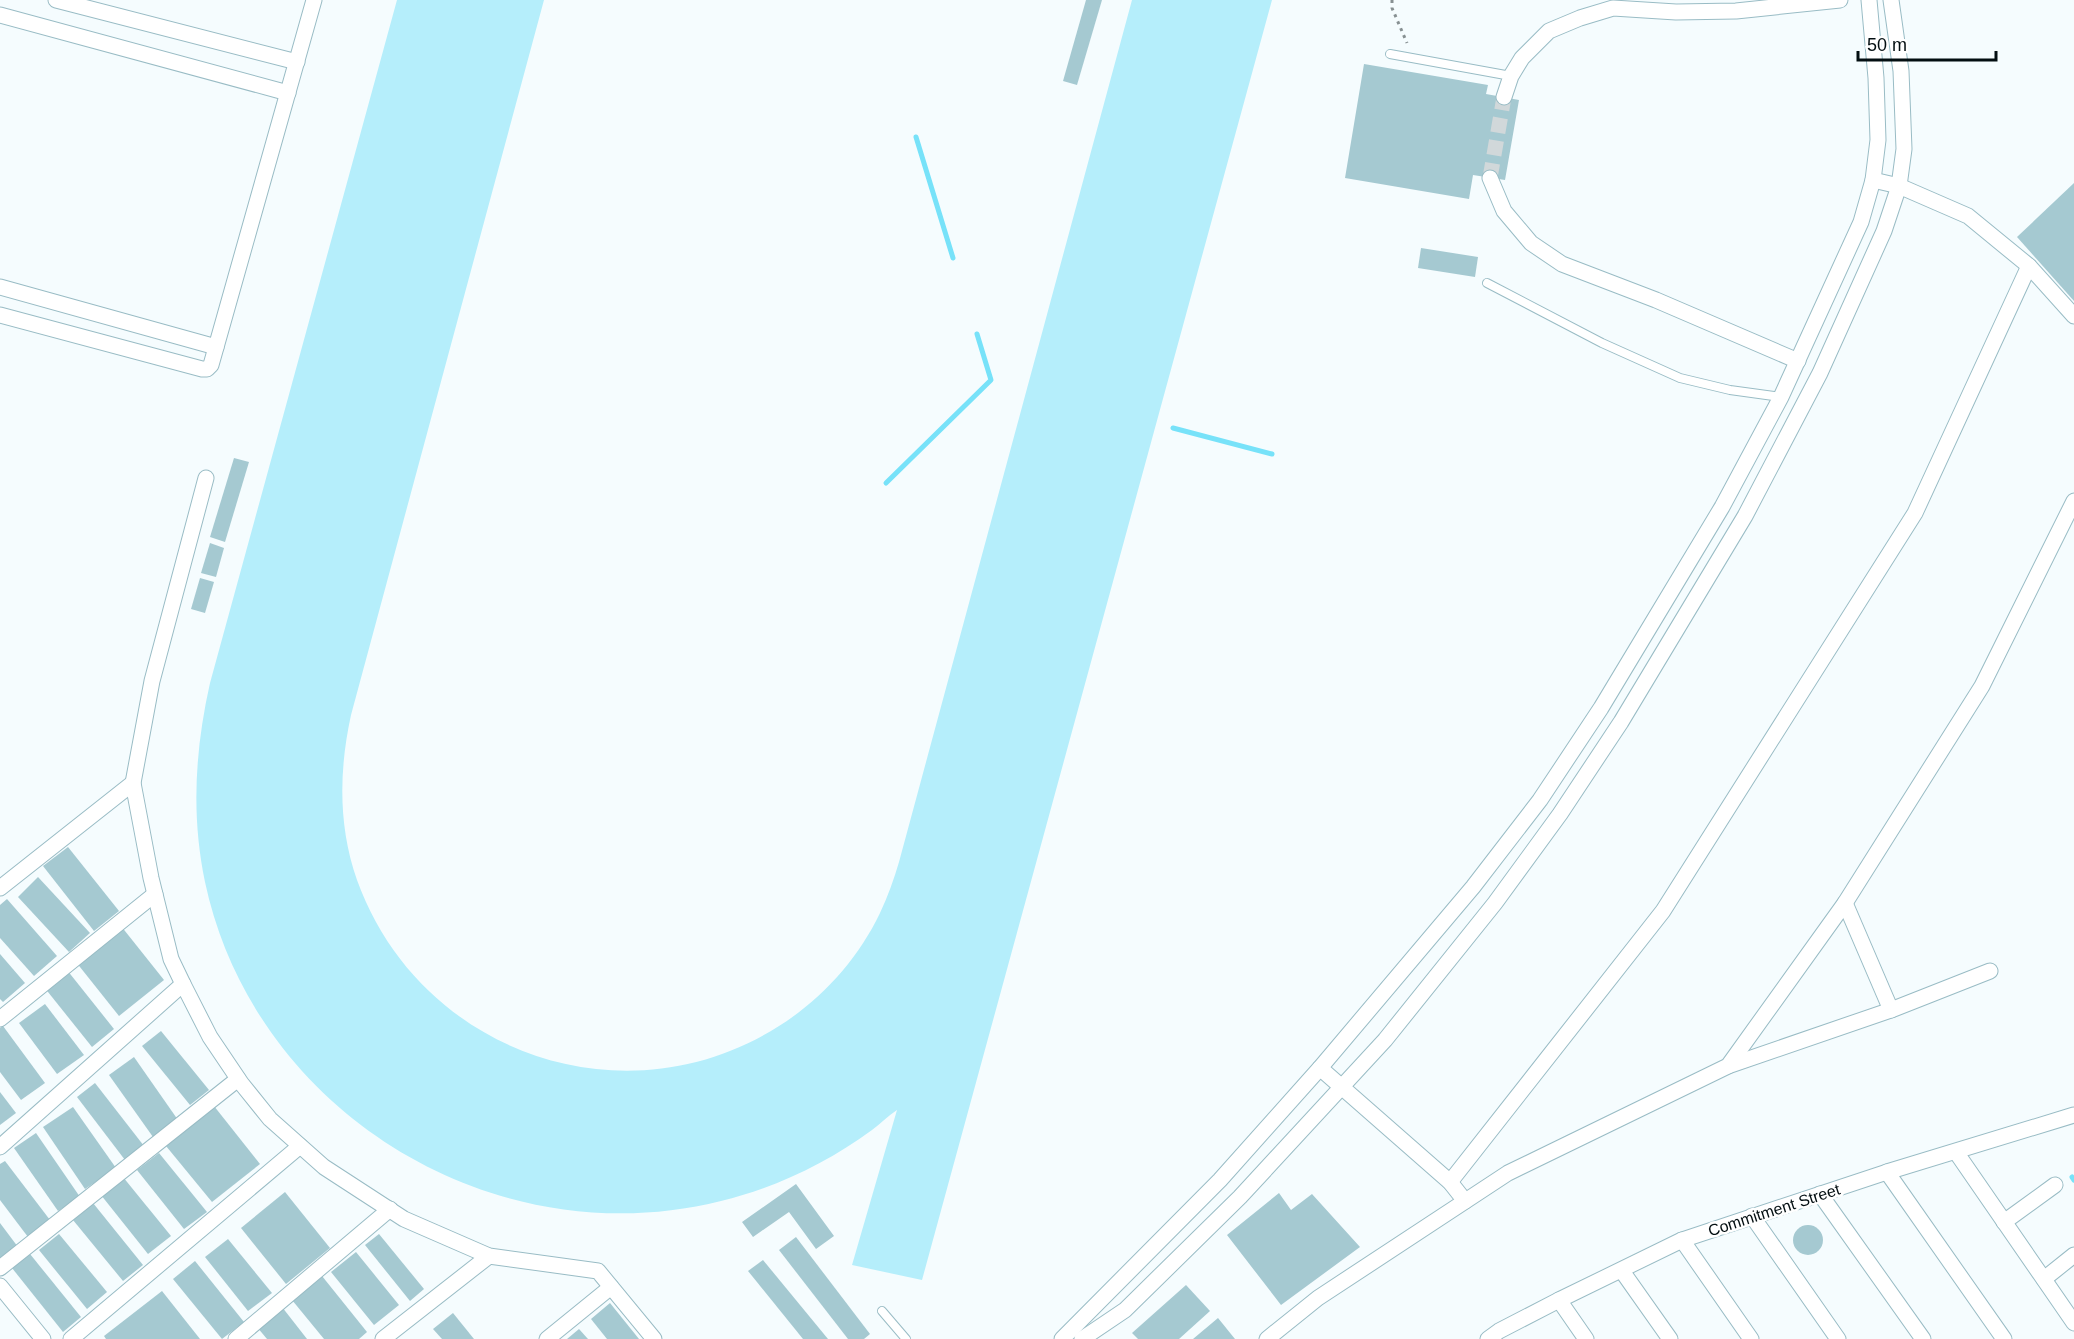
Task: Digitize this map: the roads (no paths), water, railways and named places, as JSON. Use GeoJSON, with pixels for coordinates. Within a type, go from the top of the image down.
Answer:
{"type":"FeatureCollection","features":[{"type":"Feature","properties":{"kind":"street"},"geometry":{"type":"LineString","coordinates":[[56,0],[297,62]]}},
{"type":"Feature","properties":{"kind":"street"},"geometry":{"type":"LineString","coordinates":[[0,315],[202,369],[207,369],[211,365],[314,0]]}},
{"type":"Feature","properties":{"kind":"street"},"geometry":{"type":"LineString","coordinates":[[1504,97],[1511,76],[1522,58],[1549,31],[1580,18],[1614,8],[1676,12],[1736,11],[1840,0]]}},
{"type":"Feature","properties":{"kind":"street"},"geometry":{"type":"LineString","coordinates":[[1062,1339],[1220,1180],[1320,1068],[1473,887],[1540,800],[1600,708],[1722,507],[1781,397],[1861,222],[1873,180],[1878,140],[1876,78],[1869,0]]}},
{"type":"Feature","properties":{"kind":"street"},"geometry":{"type":"LineString","coordinates":[[1082,1339],[1125,1310],[1240,1197],[1385,1040],[1495,903],[1560,814],[1621,722],[1745,516],[1820,373],[1884,231],[1899,186],[1904,149],[1901,70],[1891,0]]}},
{"type":"Feature","properties":{"kind":"street"},"geometry":{"type":"LineString","coordinates":[[0,15],[288,93]]}},
{"type":"Feature","properties":{"kind":"street"},"geometry":{"type":"LineString","coordinates":[[1490,178],[1504,212],[1531,243],[1562,264],[1656,300],[1798,361]]}},
{"type":"Feature","properties":{"kind":"street"},"geometry":{"type":"LineString","coordinates":[[1873,180],[1899,186],[1968,216],[2029,266],[2074,316]]}},
{"type":"Feature","properties":{"kind":"street"},"geometry":{"type":"LineString","coordinates":[[1450,1182],[1663,911],[1909,523],[2029,266]]}},
{"type":"Feature","properties":{"kind":"street"},"geometry":{"type":"LineString","coordinates":[[0,286],[216,347]]}},
{"type":"Feature","properties":{"kind":"street"},"geometry":{"type":"LineString","coordinates":[[206,478],[152,681],[133,783],[155,894],[171,959],[210,1037],[270,1119],[324,1167],[404,1219],[489,1256],[598,1271],[654,1339]]}},
{"type":"Feature","properties":{"kind":"street"},"geometry":{"type":"LineString","coordinates":[[1728,1066],[1845,903],[1982,687],[2074,501]]}},
{"type":"Feature","properties":{"kind":"street"},"geometry":{"type":"LineString","coordinates":[[0,888],[133,783]]}},
{"type":"Feature","properties":{"kind":"street"},"geometry":{"type":"LineString","coordinates":[[0,1019],[155,894]]}},
{"type":"Feature","properties":{"kind":"street"},"geometry":{"type":"LineString","coordinates":[[1845,903],[1892,1010]]}},
{"type":"Feature","properties":{"kind":"street"},"geometry":{"type":"LineString","coordinates":[[1267,1339],[1318,1298],[1508,1173],[1728,1066],[1892,1010],[1989,971]]}},
{"type":"Feature","properties":{"kind":"street"},"geometry":{"type":"LineString","coordinates":[[0,1147],[183,984]]}},
{"type":"Feature","properties":{"kind":"street"},"geometry":{"type":"LineString","coordinates":[[1320,1068],[1450,1182],[1465,1202]]}},
{"type":"Feature","properties":{"kind":"street"},"geometry":{"type":"LineString","coordinates":[[0,1268],[238,1078]]}},
{"type":"Feature","properties":{"kind":"street","name":"Commitment Street"},"geometry":{"type":"LineString","coordinates":[[1497,1336],[1559,1300],[1682,1240],[1887,1172],[2074,1115]]}},
{"type":"Feature","properties":{"kind":"street"},"geometry":{"type":"LineString","coordinates":[[71,1339],[300,1146]]}},
{"type":"Feature","properties":{"kind":"street"},"geometry":{"type":"LineString","coordinates":[[1956,1152],[2074,1323]]}},
{"type":"Feature","properties":{"kind":"street"},"geometry":{"type":"LineString","coordinates":[[1887,1172],[2004,1339]]}},
{"type":"Feature","properties":{"kind":"street"},"geometry":{"type":"LineString","coordinates":[[2004,1222],[2055,1185]]}},
{"type":"Feature","properties":{"kind":"street"},"geometry":{"type":"LineString","coordinates":[[1820,1194],[1923,1339]]}},
{"type":"Feature","properties":{"kind":"street"},"geometry":{"type":"LineString","coordinates":[[236,1339],[390,1209]]}},
{"type":"Feature","properties":{"kind":"street"},"geometry":{"type":"LineString","coordinates":[[1752,1216],[1838,1339]]}},
{"type":"Feature","properties":{"kind":"street"},"geometry":{"type":"LineString","coordinates":[[1682,1240],[1751,1339]]}},
{"type":"Feature","properties":{"kind":"street"},"geometry":{"type":"LineString","coordinates":[[2044,1279],[2074,1255]]}},
{"type":"Feature","properties":{"kind":"street"},"geometry":{"type":"LineString","coordinates":[[383,1339],[489,1256]]}},
{"type":"Feature","properties":{"kind":"street"},"geometry":{"type":"LineString","coordinates":[[1622,1271],[1670,1339]]}},
{"type":"Feature","properties":{"kind":"street"},"geometry":{"type":"LineString","coordinates":[[0,1286],[43,1339]]}},
{"type":"Feature","properties":{"kind":"street"},"geometry":{"type":"LineString","coordinates":[[547,1339],[611,1287]]}},
{"type":"Feature","properties":{"kind":"street"},"geometry":{"type":"LineString","coordinates":[[1559,1300],[1586,1339]]}},
{"type":"Feature","properties":{"kind":"lane"},"geometry":{"type":"LineString","coordinates":[[1390,54],[1511,76]]}},
{"type":"Feature","properties":{"kind":"lane"},"geometry":{"type":"LineString","coordinates":[[1487,284],[1602,343],[1680,378],[1730,390],[1781,397]]}},
{"type":"Feature","properties":{"kind":"lane"},"geometry":{"type":"LineString","coordinates":[[882,1311],[906,1339]]}},
{"type":"Feature","properties":{"kind":"waterway"},"geometry":{"type":"LineString","coordinates":[[916,137],[953,258]]}},
{"type":"Feature","properties":{"kind":"waterway"},"geometry":{"type":"LineString","coordinates":[[886,483],[991,380],[977,334]]}},
{"type":"Feature","properties":{"kind":"waterway"},"geometry":{"type":"LineString","coordinates":[[1173,428],[1272,454]]}},
{"type":"Feature","properties":{"kind":"tunnel"},"geometry":{"type":"LineString","coordinates":[[1490,178],[1504,97]]}}]}
